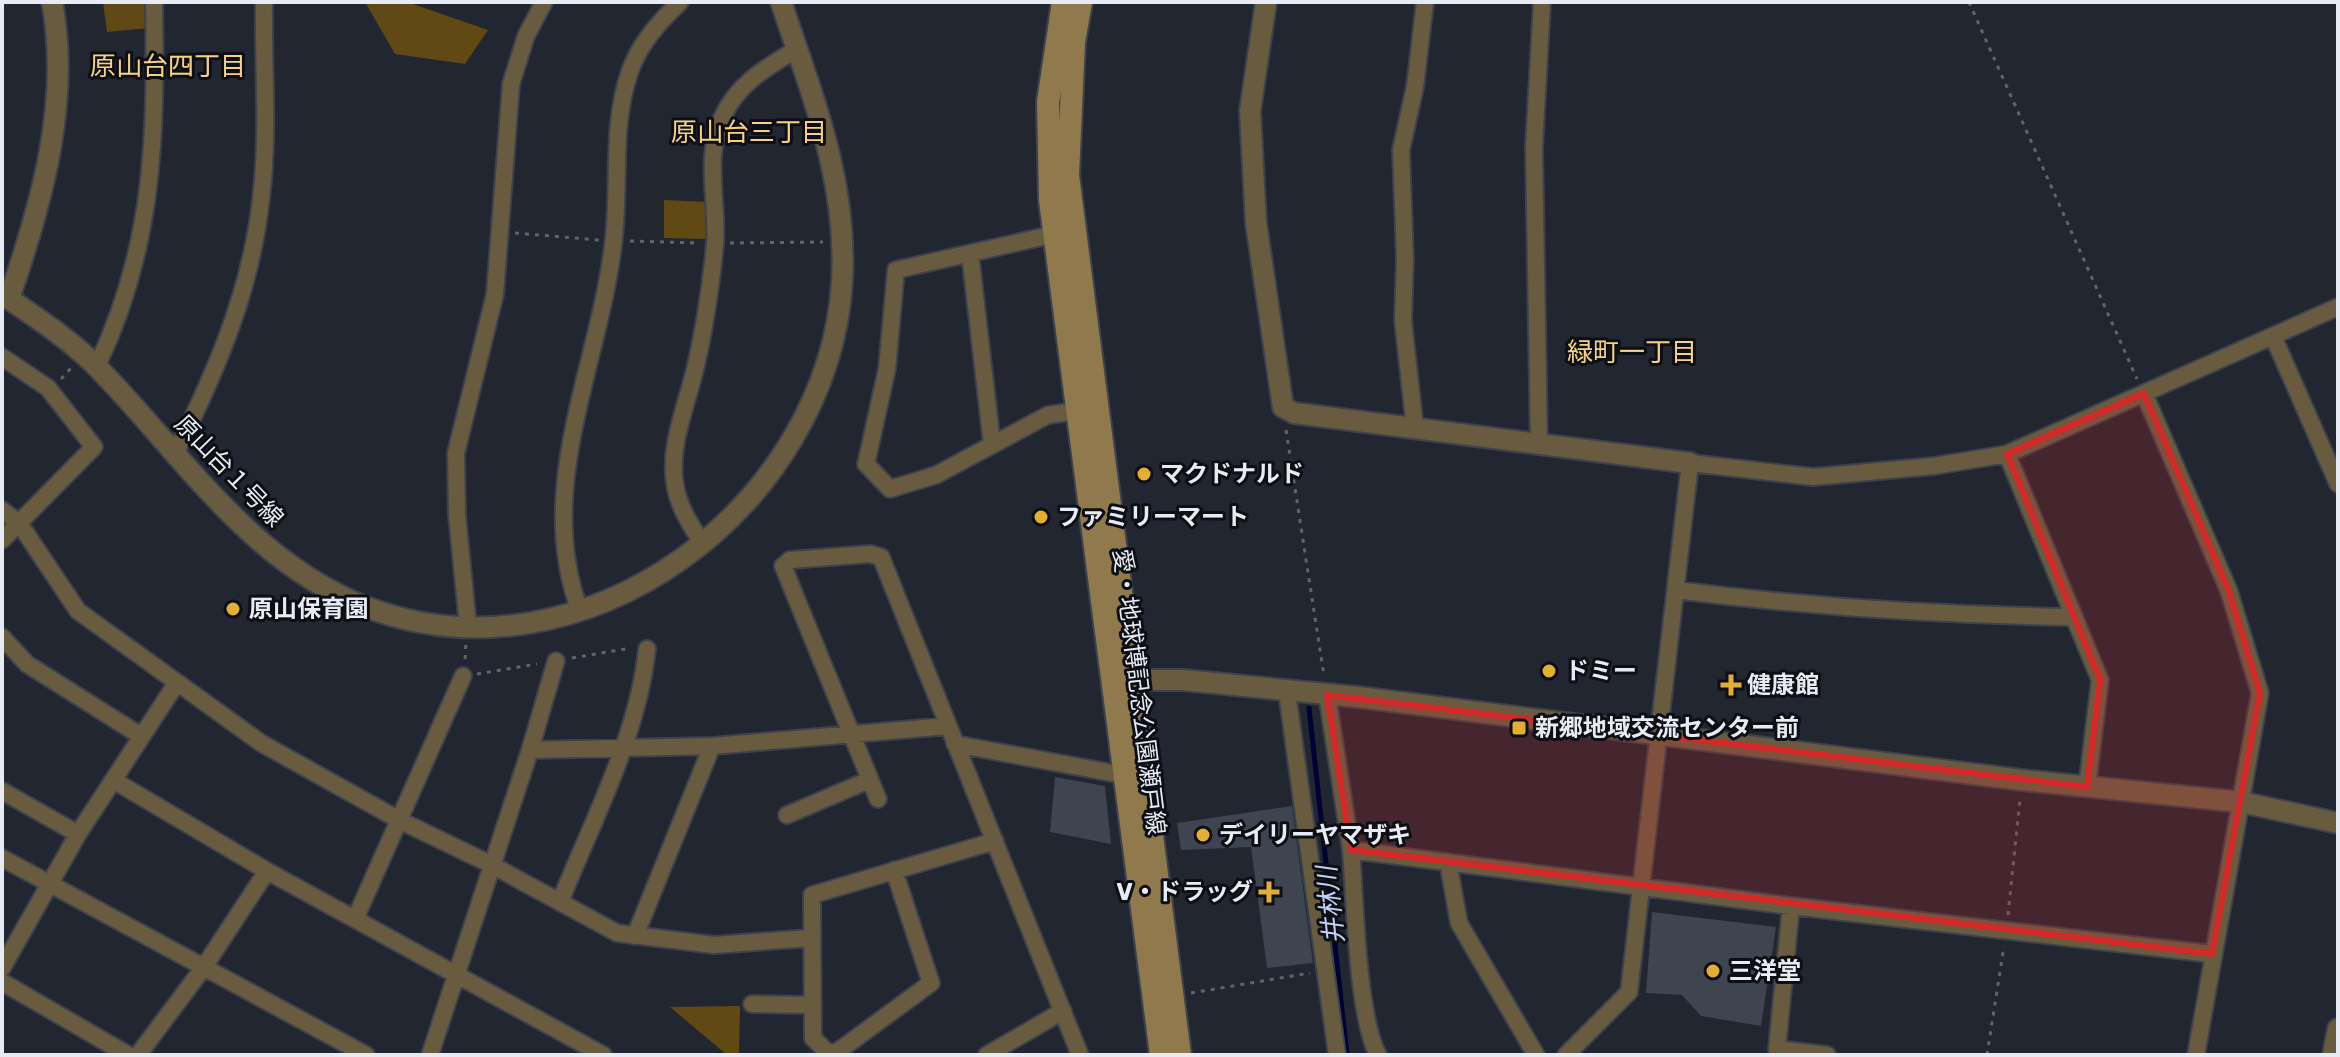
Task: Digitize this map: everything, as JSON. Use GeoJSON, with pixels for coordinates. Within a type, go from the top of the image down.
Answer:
{"type":"FeatureCollection","features":[{"type":"Feature","properties":{"kind":"main road","name":"愛・地球博記念公園瀬戸線"},"geometry":{"type":"LineString","coordinates":[[1063,2],[1048,102],[1047,154],[1064,232],[1122,679],[1161,1055]]}},
{"type":"Feature","properties":{"kind":"main road","name":"愛・地球博記念公園瀬戸線"},"geometry":{"type":"LineString","coordinates":[[1081,2],[1074,42],[1064,232],[1077,411],[1122,679]]}},
{"type":"Feature","properties":{"kind":"main road","name":"愛・地球博記念公園瀬戸線"},"geometry":{"type":"LineString","coordinates":[[1134,777],[1180,1055]]}},
{"type":"Feature","properties":{"kind":"street"},"geometry":{"type":"LineString","coordinates":[[6,296],[28,245],[52,144],[56,95],[52,2]]}},
{"type":"Feature","properties":{"kind":"street"},"geometry":{"type":"LineString","coordinates":[[97,366],[134,274],[151,189],[154,2]]}},
{"type":"Feature","properties":{"kind":"street"},"geometry":{"type":"LineString","coordinates":[[175,454],[235,322],[254,246],[265,147],[264,2]]}},
{"type":"Feature","properties":{"kind":"street"},"geometry":{"type":"LineString","coordinates":[[468,626],[457,515],[456,453],[495,294],[511,84],[526,36],[544,2]]}},
{"type":"Feature","properties":{"kind":"street"},"geometry":{"type":"LineString","coordinates":[[580,611],[570,584],[564,531],[566,456],[604,310],[614,241],[620,107],[631,68],[654,26],[680,2]]}},
{"type":"Feature","properties":{"kind":"street","name":"原山台１号線"},"geometry":{"type":"LineString","coordinates":[[6,296],[52,328],[97,366],[258,542],[296,569],[363,605],[404,619],[468,626],[511,626],[580,611],[647,583],[703,544],[755,494],[790,446],[828,360],[842,285],[843,242],[834,167],[781,2]]}},
{"type":"Feature","properties":{"kind":"street"},"geometry":{"type":"LineString","coordinates":[[1266,2],[1250,111],[1256,223],[1283,407],[1294,413],[1539,446],[1813,477],[1934,466],[2007,454],[2338,307]]}},
{"type":"Feature","properties":{"kind":"street"},"geometry":{"type":"LineString","coordinates":[[1415,429],[1403,320],[1401,150],[1415,87],[1425,2]]}},
{"type":"Feature","properties":{"kind":"street"},"geometry":{"type":"LineString","coordinates":[[1539,446],[1534,147],[1542,2]]}},
{"type":"Feature","properties":{"kind":"street"},"geometry":{"type":"LineString","coordinates":[[703,544],[687,521],[674,483],[676,445],[697,362],[715,243],[714,146],[721,118],[736,94],[757,73],[797,49]]}},
{"type":"Feature","properties":{"kind":"street"},"geometry":{"type":"LineString","coordinates":[[1064,232],[896,270],[887,369],[865,456],[866,464],[890,489],[936,475],[1048,415],[1077,411]]}},
{"type":"Feature","properties":{"kind":"street"},"geometry":{"type":"LineString","coordinates":[[970,253],[992,444]]}},
{"type":"Feature","properties":{"kind":"street"},"geometry":{"type":"LineString","coordinates":[[2273,336],[2338,484]]}},
{"type":"Feature","properties":{"kind":"street"},"geometry":{"type":"LineString","coordinates":[[2,357],[48,388],[94,447],[2,540]]}},
{"type":"Feature","properties":{"kind":"street"},"geometry":{"type":"LineString","coordinates":[[2144,393],[2229,591],[2260,693],[2196,1055]]}},
{"type":"Feature","properties":{"kind":"street"},"geometry":{"type":"LineString","coordinates":[[2007,454],[2100,680],[2087,787]]}},
{"type":"Feature","properties":{"kind":"street"},"geometry":{"type":"LineString","coordinates":[[1566,1055],[1629,992],[1690,463]]}},
{"type":"Feature","properties":{"kind":"street"},"geometry":{"type":"LineString","coordinates":[[2,510],[19,523],[78,611],[261,743],[401,821],[490,864],[617,933],[714,945],[810,938]]}},
{"type":"Feature","properties":{"kind":"street"},"geometry":{"type":"LineString","coordinates":[[878,799],[783,566],[790,560],[870,554],[881,557],[1080,1055]]}},
{"type":"Feature","properties":{"kind":"street"},"geometry":{"type":"LineString","coordinates":[[1676,590],[1848,609],[1936,615],[2074,617]]}},
{"type":"Feature","properties":{"kind":"street"},"geometry":{"type":"LineString","coordinates":[[2,637],[27,664],[141,736]]}},
{"type":"Feature","properties":{"kind":"street"},"geometry":{"type":"LineString","coordinates":[[560,902],[621,748],[645,671],[647,649]]}},
{"type":"Feature","properties":{"kind":"street"},"geometry":{"type":"LineString","coordinates":[[430,1055],[556,661]]}},
{"type":"Feature","properties":{"kind":"street"},"geometry":{"type":"LineString","coordinates":[[356,917],[463,676]]}},
{"type":"Feature","properties":{"kind":"street"},"geometry":{"type":"LineString","coordinates":[[1122,679],[1327,695],[2022,780],[2241,802],[2338,823]]}},
{"type":"Feature","properties":{"kind":"street"},"geometry":{"type":"LineString","coordinates":[[2,968],[78,834],[176,684]]}},
{"type":"Feature","properties":{"kind":"street"},"geometry":{"type":"LineString","coordinates":[[1287,692],[1337,1055]]}},
{"type":"Feature","properties":{"kind":"street"},"geometry":{"type":"LineString","coordinates":[[1327,695],[1351,850],[1370,1036],[1378,1055]]}},
{"type":"Feature","properties":{"kind":"street"},"geometry":{"type":"LineString","coordinates":[[530,750],[712,746],[851,737],[948,726]]}},
{"type":"Feature","properties":{"kind":"street"},"geometry":{"type":"LineString","coordinates":[[955,744],[1134,777]]}},
{"type":"Feature","properties":{"kind":"street"},"geometry":{"type":"LineString","coordinates":[[635,936],[712,746]]}},
{"type":"Feature","properties":{"kind":"street"},"geometry":{"type":"LineString","coordinates":[[113,780],[267,871],[356,917],[603,1055]]}},
{"type":"Feature","properties":{"kind":"street"},"geometry":{"type":"LineString","coordinates":[[787,815],[869,780]]}},
{"type":"Feature","properties":{"kind":"street"},"geometry":{"type":"LineString","coordinates":[[2,791],[78,834]]}},
{"type":"Feature","properties":{"kind":"street"},"geometry":{"type":"LineString","coordinates":[[894,870],[931,983],[837,1052],[828,1053],[813,1038],[812,895],[894,870],[995,841]]}},
{"type":"Feature","properties":{"kind":"street"},"geometry":{"type":"LineString","coordinates":[[1351,850],[1640,889],[2212,954]]}},
{"type":"Feature","properties":{"kind":"street"},"geometry":{"type":"LineString","coordinates":[[2,858],[366,1055]]}},
{"type":"Feature","properties":{"kind":"street"},"geometry":{"type":"LineString","coordinates":[[1448,862],[1459,923],[1536,1055]]}},
{"type":"Feature","properties":{"kind":"street"},"geometry":{"type":"LineString","coordinates":[[138,1055],[204,967],[267,871]]}},
{"type":"Feature","properties":{"kind":"street"},"geometry":{"type":"LineString","coordinates":[[1791,906],[1774,1052],[1827,1055]]}},
{"type":"Feature","properties":{"kind":"street"},"geometry":{"type":"LineString","coordinates":[[2,982],[128,1055]]}},
{"type":"Feature","properties":{"kind":"street"},"geometry":{"type":"LineString","coordinates":[[752,1004],[813,1005]]}},
{"type":"Feature","properties":{"kind":"street"},"geometry":{"type":"LineString","coordinates":[[987,1055],[1063,1011]]}},
{"type":"Feature","properties":{"kind":"street"},"geometry":{"type":"LineString","coordinates":[[2333,1055],[2338,1029]]}},
{"type":"Feature","properties":{"kind":"path"},"geometry":{"type":"LineString","coordinates":[[1969,2],[2144,393]]}},
{"type":"Feature","properties":{"kind":"path"},"geometry":{"type":"LineString","coordinates":[[502,232],[614,241],[843,242]]}},
{"type":"Feature","properties":{"kind":"path"},"geometry":{"type":"LineString","coordinates":[[1283,407],[1327,695]]}},
{"type":"Feature","properties":{"kind":"path"},"geometry":{"type":"LineString","coordinates":[[463,676],[468,626]]}},
{"type":"Feature","properties":{"kind":"path"},"geometry":{"type":"LineString","coordinates":[[1987,1055],[2007,931],[2022,780]]}},
{"type":"Feature","properties":{"kind":"path"},"geometry":{"type":"LineString","coordinates":[[1172,997],[1326,971]]}},
{"type":"Feature","properties":{"kind":"highlighted area"},"geometry":{"type":"Polygon","coordinates":[[[2144,393],[2229,591],[2260,693],[2212,954],[1351,850],[1327,695],[2087,787],[2100,680],[2007,454],[2144,393]]]}},
{"type":"Feature","properties":{"kind":"shaded area"},"geometry":{"type":"Polygon","coordinates":[[[103,2],[148,2],[150,28],[107,32],[103,2]]]}},
{"type":"Feature","properties":{"kind":"shaded area"},"geometry":{"type":"Polygon","coordinates":[[[365,2],[407,2],[488,30],[465,64],[395,54],[365,2]]]}},
{"type":"Feature","properties":{"kind":"shaded area"},"geometry":{"type":"Polygon","coordinates":[[[664,200],[708,202],[706,239],[664,238],[664,200]]]}},
{"type":"Feature","properties":{"kind":"shaded area"},"geometry":{"type":"Polygon","coordinates":[[[740,1006],[739,1055],[727,1055],[670,1007],[740,1006]]]}},
{"type":"Feature","properties":{"kind":"building"},"geometry":{"type":"Polygon","coordinates":[[[1055,777],[1105,786],[1111,844],[1050,832],[1055,777]]]}},
{"type":"Feature","properties":{"kind":"building"},"geometry":{"type":"Polygon","coordinates":[[[1292,806],[1313,963],[1267,968],[1251,847],[1181,850],[1177,823],[1292,806]]]}},
{"type":"Feature","properties":{"kind":"building"},"geometry":{"type":"Polygon","coordinates":[[[1652,912],[1776,927],[1761,1026],[1701,1016],[1682,995],[1646,993],[1652,912]]]}},
{"type":"Feature","properties":{"kind":"waterway","name":"井林川"},"geometry":{"type":"LineString","coordinates":[[1309,708],[1347,1055]]}},
{"type":"Feature","properties":{"kind":"place","name":"マクドナルド"},"geometry":{"type":"Point","coordinates":[1144,474]}},
{"type":"Feature","properties":{"kind":"place","name":"ファミリーマート"},"geometry":{"type":"Point","coordinates":[1041,517]}},
{"type":"Feature","properties":{"kind":"place","name":"原山保育園"},"geometry":{"type":"Point","coordinates":[233,609]}},
{"type":"Feature","properties":{"kind":"place","name":"ドミー"},"geometry":{"type":"Point","coordinates":[1549,671]}},
{"type":"Feature","properties":{"kind":"place","name":"健康館"},"geometry":{"type":"Point","coordinates":[1731,685]}},
{"type":"Feature","properties":{"kind":"place","name":"新郷地域交流センター前"},"geometry":{"type":"Point","coordinates":[1519,728]}},
{"type":"Feature","properties":{"kind":"place","name":"デイリーヤマザキ"},"geometry":{"type":"Point","coordinates":[1203,835]}},
{"type":"Feature","properties":{"kind":"place","name":"V・ドラッグ"},"geometry":{"type":"Point","coordinates":[1269,892]}},
{"type":"Feature","properties":{"kind":"place","name":"三洋堂"},"geometry":{"type":"Point","coordinates":[1713,971]}},
{"type":"Feature","properties":{"kind":"district","name":"原山台四丁目"},"geometry":{"type":"Point","coordinates":[168,66]}},
{"type":"Feature","properties":{"kind":"district","name":"原山台三丁目"},"geometry":{"type":"Point","coordinates":[749,132]}},
{"type":"Feature","properties":{"kind":"district","name":"緑町一丁目"},"geometry":{"type":"Point","coordinates":[1632,352]}}]}
